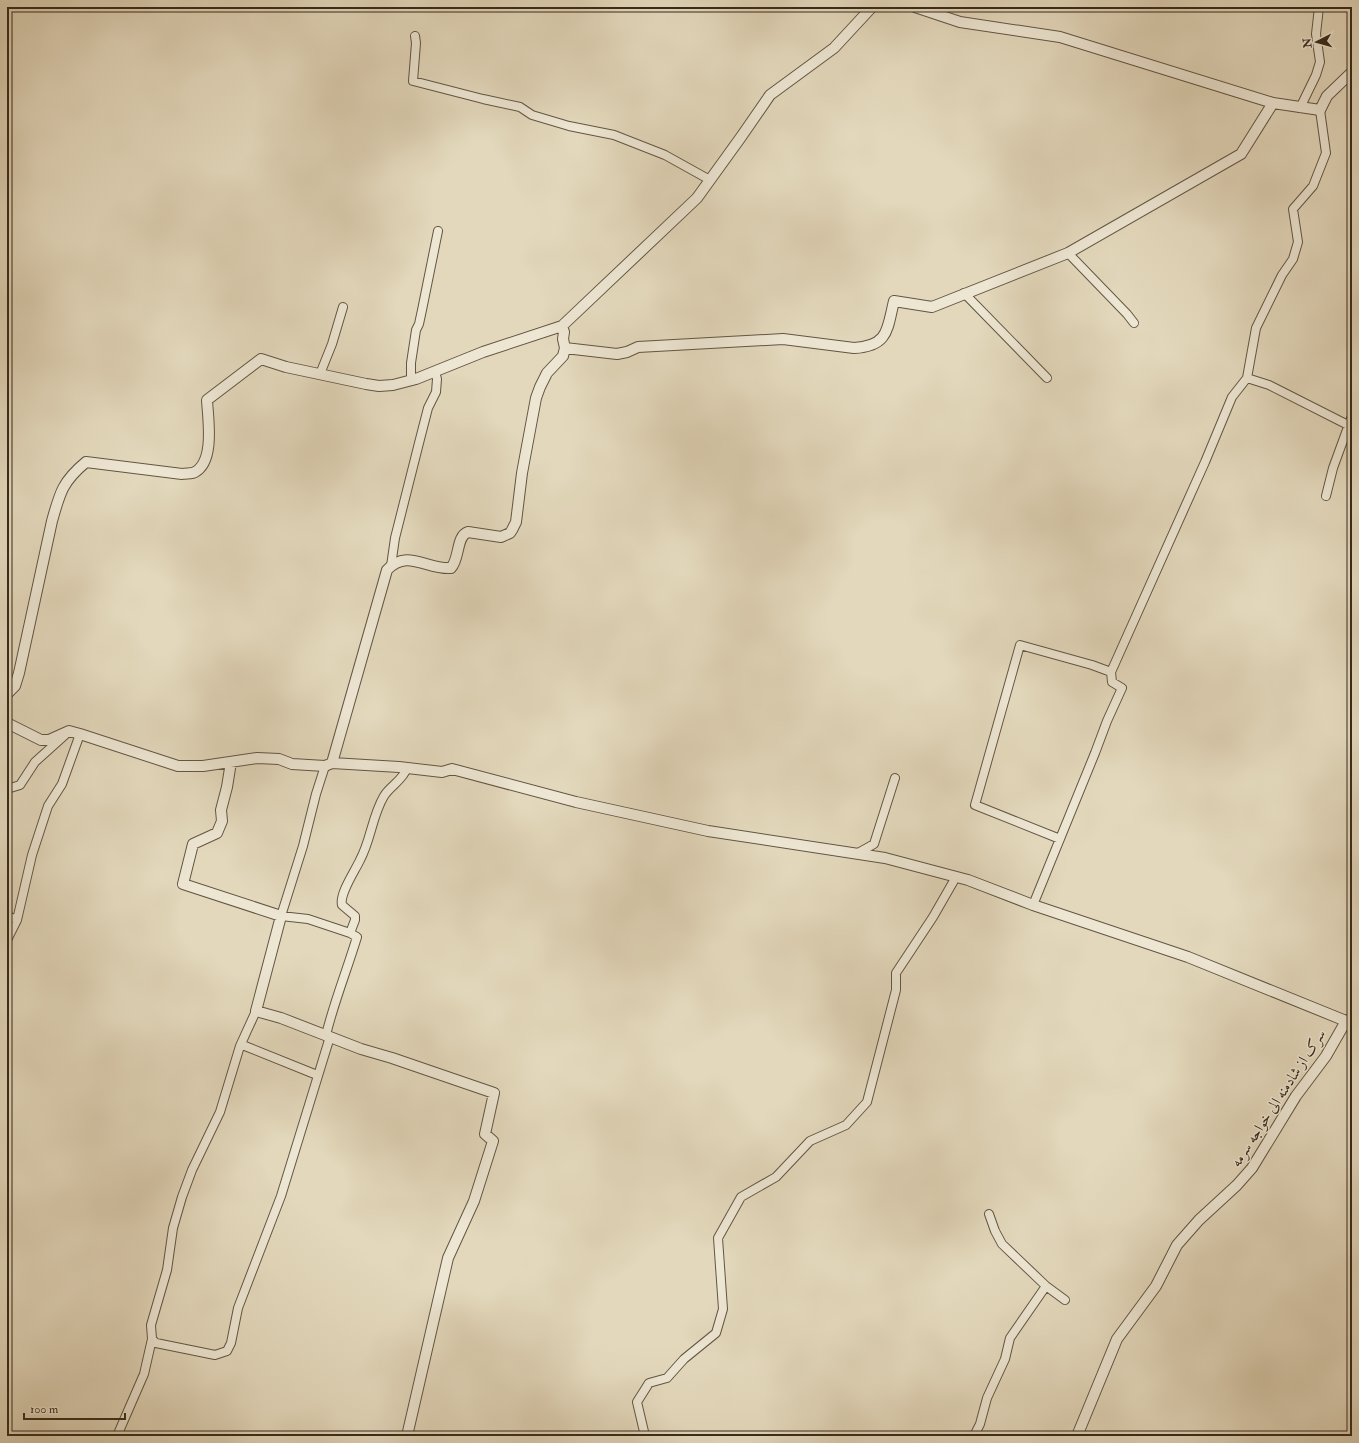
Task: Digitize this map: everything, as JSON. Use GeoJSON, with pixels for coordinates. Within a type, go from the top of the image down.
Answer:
{"type":"FeatureCollection","features":[{"type":"Feature","properties":{"kind":"street"},"geometry":{"type":"LineString","coordinates":[[7,694],[15,686],[19,673],[58,496],[63,486],[74,472],[86,462],[182,474],[194,473],[203,464],[206,456],[209,436],[207,400],[262,359],[286,367],[379,386],[393,385],[435,372],[483,352],[562,326],[697,198],[770,95],[834,48],[872,7]]}},
{"type":"Feature","properties":{"kind":"street"},"geometry":{"type":"LineString","coordinates":[[916,7],[960,22],[1060,37],[1273,103],[1320,110]]}},
{"type":"Feature","properties":{"kind":"street"},"geometry":{"type":"LineString","coordinates":[[1304,108],[1320,62],[1316,34],[1319,7]]}},
{"type":"Feature","properties":{"kind":"street"},"geometry":{"type":"LineString","coordinates":[[415,36],[416,43],[413,81],[520,107],[532,115],[569,126],[614,135],[665,155],[710,180]]}},
{"type":"Feature","properties":{"kind":"street"},"geometry":{"type":"LineString","coordinates":[[1033,905],[1107,721],[1122,688],[1112,682],[1111,672],[1232,397],[1247,378],[1256,328],[1262,312],[1282,275],[1293,259],[1298,242],[1293,209],[1313,186],[1326,153],[1320,110],[1327,96],[1352,72]]}},
{"type":"Feature","properties":{"kind":"street"},"geometry":{"type":"LineString","coordinates":[[565,348],[617,354],[638,347],[782,339],[854,348],[866,348],[878,343],[885,335],[894,301],[932,307],[964,293],[1068,253],[1241,154],[1273,103]]}},
{"type":"Feature","properties":{"kind":"street"},"geometry":{"type":"LineString","coordinates":[[411,380],[410,362],[416,330],[421,317],[438,231]]}},
{"type":"Feature","properties":{"kind":"street"},"geometry":{"type":"LineString","coordinates":[[1068,253],[1134,323]]}},
{"type":"Feature","properties":{"kind":"street"},"geometry":{"type":"LineString","coordinates":[[964,293],[1047,378]]}},
{"type":"Feature","properties":{"kind":"street"},"geometry":{"type":"LineString","coordinates":[[320,374],[332,344],[343,307]]}},
{"type":"Feature","properties":{"kind":"street"},"geometry":{"type":"LineString","coordinates":[[116,1436],[144,1374],[152,1339],[151,1325],[167,1270],[173,1228],[192,1170],[220,1112],[240,1046],[256,1011],[281,916],[303,846],[316,794],[328,764],[387,570],[391,566],[406,559],[441,568],[451,568],[455,562],[461,538],[464,533],[468,532],[501,538],[510,533],[516,522],[522,473],[536,398],[547,373],[562,356],[565,348],[562,326]]}},
{"type":"Feature","properties":{"kind":"street"},"geometry":{"type":"LineString","coordinates":[[391,566],[395,538],[428,408],[436,392],[437,384],[435,372]]}},
{"type":"Feature","properties":{"kind":"street"},"geometry":{"type":"LineString","coordinates":[[1247,378],[1269,385],[1348,425]]}},
{"type":"Feature","properties":{"kind":"street"},"geometry":{"type":"LineString","coordinates":[[1326,496],[1333,468],[1352,416]]}},
{"type":"Feature","properties":{"kind":"street"},"geometry":{"type":"LineString","coordinates":[[1060,839],[975,805],[1020,645],[1092,665],[1111,672]]}},
{"type":"Feature","properties":{"kind":"street"},"geometry":{"type":"LineString","coordinates":[[7,723],[40,740],[49,740],[69,731],[178,766],[203,766],[257,758],[279,759],[292,764],[328,764],[407,768],[442,772],[452,769],[576,802],[708,830],[885,858],[968,880],[1033,905],[1188,957],[1349,1020]]}},
{"type":"Feature","properties":{"kind":"street"},"geometry":{"type":"LineString","coordinates":[[7,789],[20,784],[35,762],[69,731]]}},
{"type":"Feature","properties":{"kind":"street"},"geometry":{"type":"LineString","coordinates":[[8,936],[17,920],[32,855],[48,806],[62,784],[80,734]]}},
{"type":"Feature","properties":{"kind":"street"},"geometry":{"type":"LineString","coordinates":[[152,1339],[156,1343],[215,1355],[227,1351],[231,1343],[238,1308],[281,1196],[328,1040],[326,1036],[334,1005],[356,937],[350,933],[308,919],[281,916],[183,884],[193,844],[217,833],[222,821],[221,810],[228,787],[231,762]]}},
{"type":"Feature","properties":{"kind":"street"},"geometry":{"type":"LineString","coordinates":[[350,933],[355,916],[342,905],[342,897],[365,851],[378,808],[385,795],[401,779],[407,768]]}},
{"type":"Feature","properties":{"kind":"street"},"geometry":{"type":"LineString","coordinates":[[858,853],[874,844],[895,778]]}},
{"type":"Feature","properties":{"kind":"street"},"geometry":{"type":"LineString","coordinates":[[645,1436],[637,1402],[649,1383],[667,1378],[684,1359],[716,1333],[723,1309],[718,1238],[741,1197],[776,1177],[810,1141],[846,1125],[867,1102],[896,990],[896,974],[933,917],[956,877]]}},
{"type":"Feature","properties":{"kind":"street"},"geometry":{"type":"LineString","coordinates":[[7,916],[17,920]]}},
{"type":"Feature","properties":{"kind":"street"},"geometry":{"type":"LineString","coordinates":[[256,1011],[281,1018],[361,1050],[392,1058],[494,1093],[485,1134],[493,1142],[474,1201],[448,1258],[407,1436]]}},
{"type":"Feature","properties":{"kind":"street","name":"سرک از شادمنه الی خواجه سرمه"},"geometry":{"type":"LineString","coordinates":[[1077,1436],[1117,1340],[1156,1286],[1178,1245],[1199,1220],[1237,1185],[1252,1168],[1296,1096],[1326,1056],[1349,1020]]}},
{"type":"Feature","properties":{"kind":"street"},"geometry":{"type":"LineString","coordinates":[[240,1046],[245,1046],[318,1075]]}},
{"type":"Feature","properties":{"kind":"street"},"geometry":{"type":"LineString","coordinates":[[989,1214],[995,1231],[1002,1244],[1046,1286],[1065,1300]]}},
{"type":"Feature","properties":{"kind":"street"},"geometry":{"type":"LineString","coordinates":[[974,1436],[980,1424],[987,1398],[1005,1359],[1010,1338],[1046,1286]]}}]}
